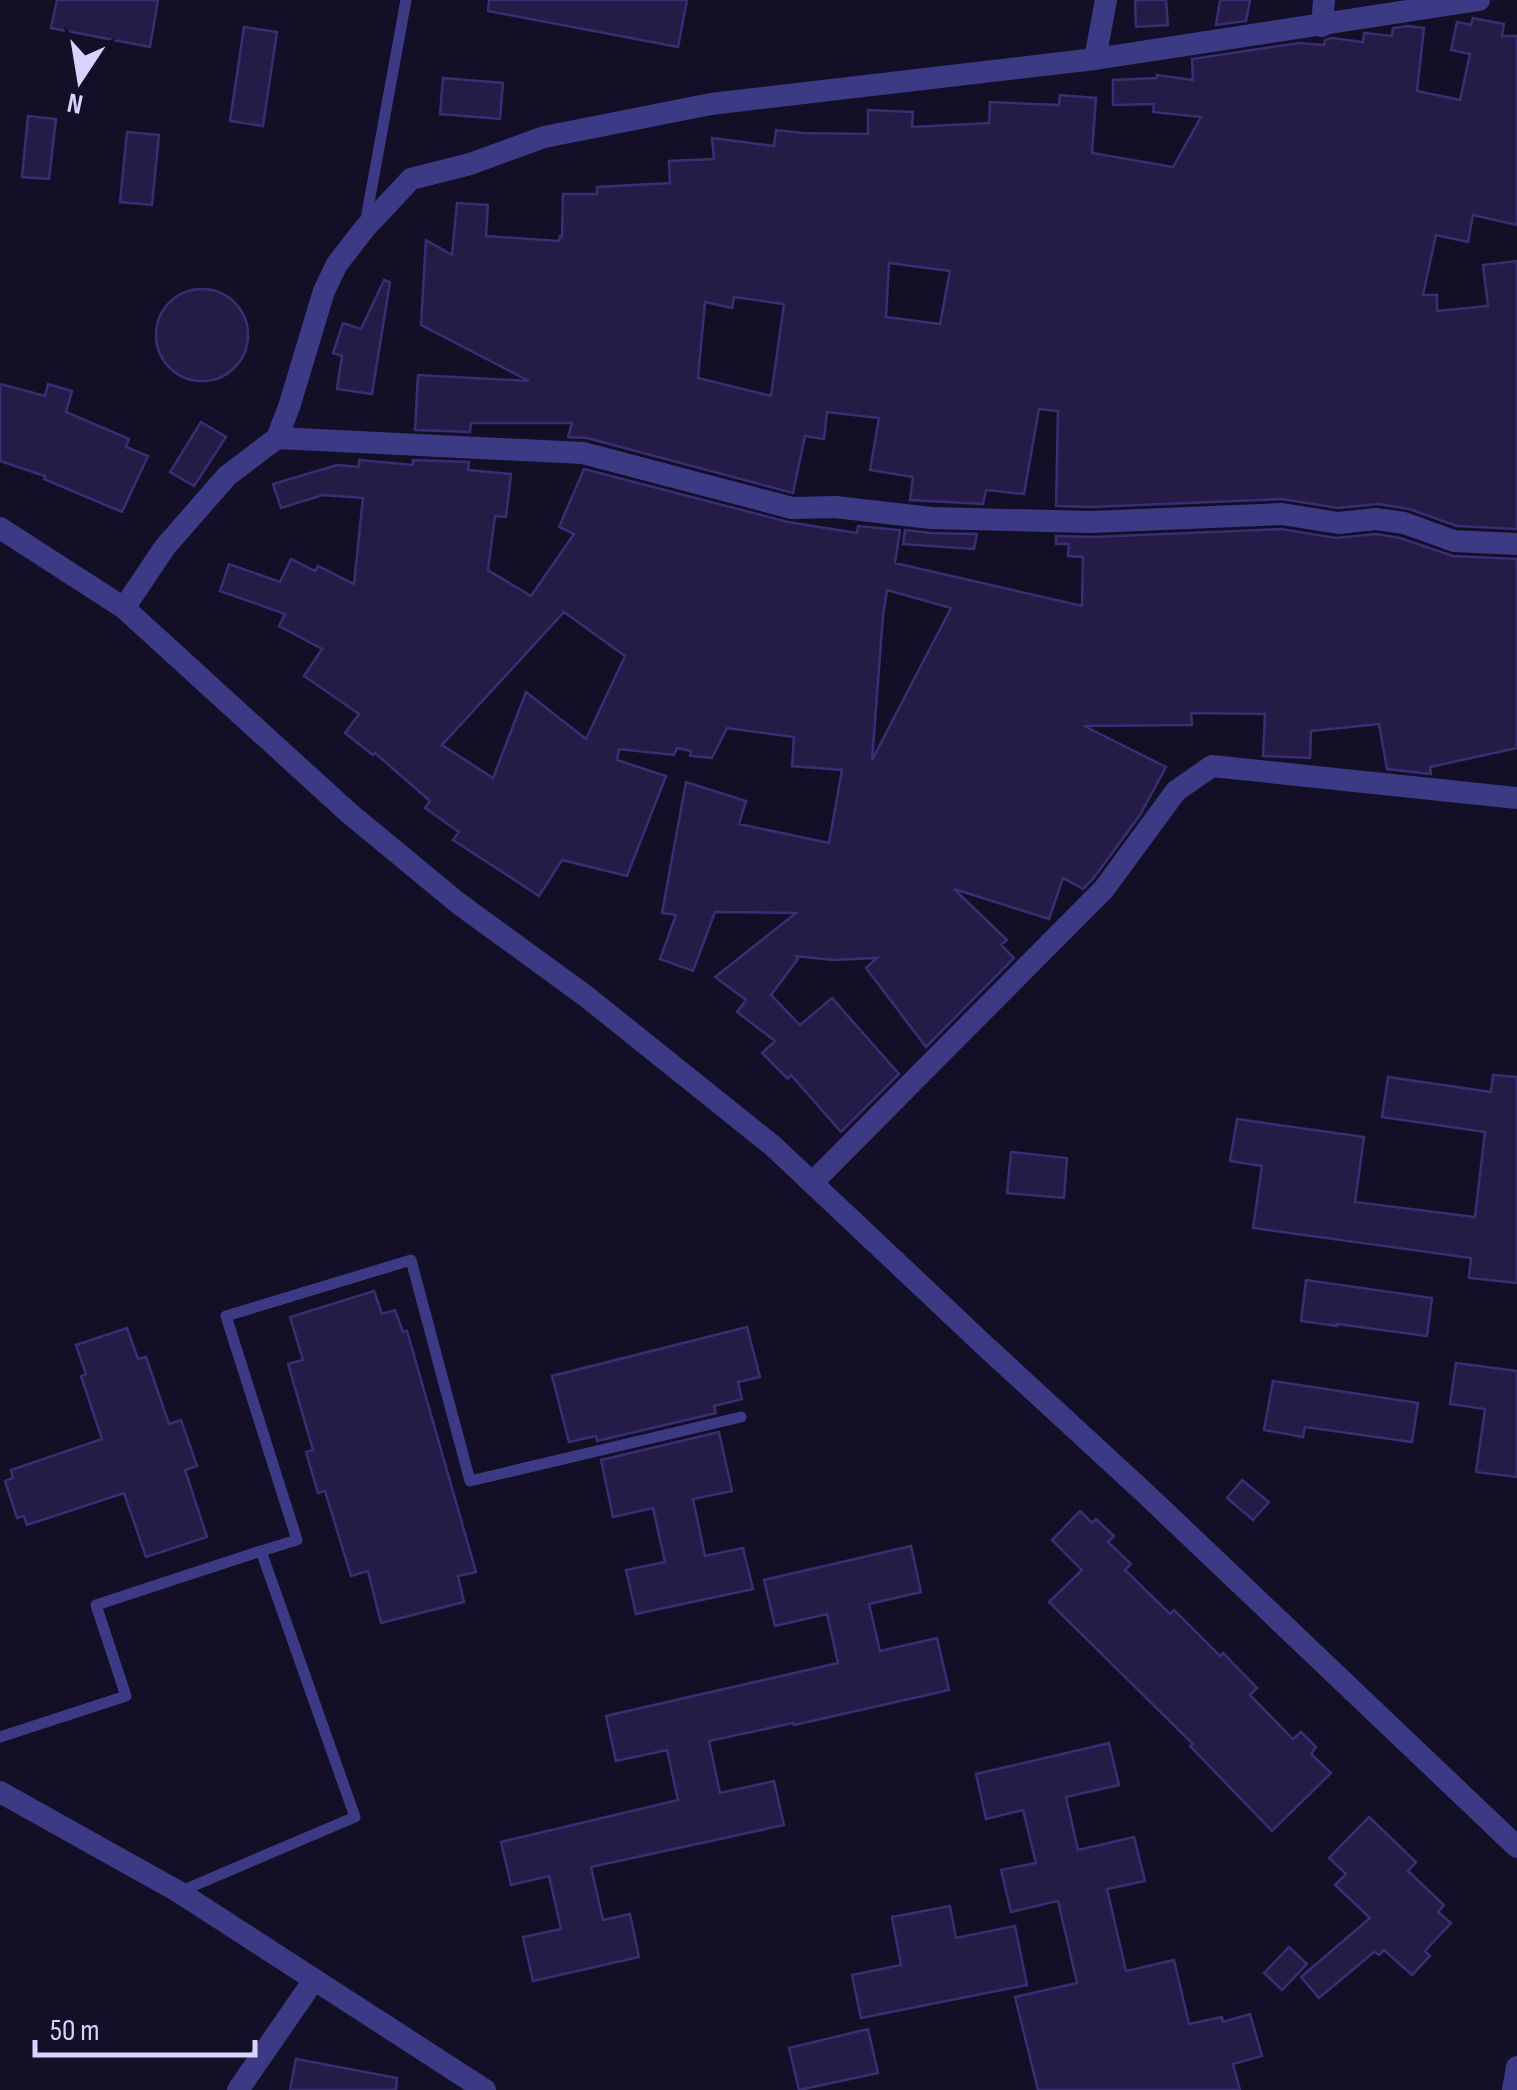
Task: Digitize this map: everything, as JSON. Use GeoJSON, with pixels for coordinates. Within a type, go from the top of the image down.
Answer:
{"type":"FeatureCollection","features":[{"type":"Feature","properties":{"kind":"street"},"geometry":{"type":"LineString","coordinates":[[1096,60],[1106,0]]}},
{"type":"Feature","properties":{"kind":"street"},"geometry":{"type":"LineString","coordinates":[[1322,26],[1324,0]]}},
{"type":"Feature","properties":{"kind":"street"},"geometry":{"type":"LineString","coordinates":[[124,608],[165,547],[227,476],[277,438],[324,291],[364,228],[410,179],[470,164],[544,137],[711,104],[1096,60],[1479,0]]}},
{"type":"Feature","properties":{"kind":"street"},"geometry":{"type":"LineString","coordinates":[[277,438],[583,453],[792,508],[835,507],[930,518],[1091,522],[1282,514],[1338,523],[1376,519],[1404,523],[1454,540],[1517,544]]}},
{"type":"Feature","properties":{"kind":"street"},"geometry":{"type":"LineString","coordinates":[[0,528],[124,608],[349,814],[773,1146],[1517,1847]]}},
{"type":"Feature","properties":{"kind":"street"},"geometry":{"type":"LineString","coordinates":[[813,1182],[1104,889],[1176,791],[1212,766],[1517,798]]}},
{"type":"Feature","properties":{"kind":"street"},"geometry":{"type":"LineString","coordinates":[[0,1792],[179,1892],[485,2090]]}},
{"type":"Feature","properties":{"kind":"street"},"geometry":{"type":"LineString","coordinates":[[238,2090],[314,1980]]}},
{"type":"Feature","properties":{"kind":"street"},"geometry":{"type":"LineString","coordinates":[[1513,2090],[1517,2067]]}},
{"type":"Feature","properties":{"kind":"lane"},"geometry":{"type":"LineString","coordinates":[[364,228],[406,0]]}},
{"type":"Feature","properties":{"kind":"lane"},"geometry":{"type":"LineString","coordinates":[[0,1737],[126,1696],[96,1605],[297,1540],[226,1316],[411,1260],[470,1482],[741,1417]]}},
{"type":"Feature","properties":{"kind":"lane"},"geometry":{"type":"LineString","coordinates":[[179,1892],[355,1817],[261,1552]]}},
{"type":"Feature","properties":{"kind":"building"},"geometry":{"type":"Polygon","coordinates":[[[57,0],[158,0],[150,47],[51,28],[57,0]]]}},
{"type":"Feature","properties":{"kind":"building"},"geometry":{"type":"Polygon","coordinates":[[[489,0],[687,0],[678,47],[488,11],[489,0]]]}},
{"type":"Feature","properties":{"kind":"building"},"geometry":{"type":"Polygon","coordinates":[[[1135,0],[1166,0],[1168,25],[1136,27],[1135,0]]]}},
{"type":"Feature","properties":{"kind":"building"},"geometry":{"type":"Polygon","coordinates":[[[1220,0],[1250,0],[1246,21],[1216,25],[1220,0]]]}},
{"type":"Feature","properties":{"kind":"building"},"geometry":{"type":"Polygon","coordinates":[[[1473,18],[1504,24],[1502,36],[1517,36],[1517,225],[1473,215],[1468,242],[1436,235],[1423,295],[1437,295],[1437,311],[1488,306],[1483,265],[1517,261],[1517,529],[1457,526],[1409,509],[1378,504],[1338,508],[1282,499],[1056,506],[1058,411],[1039,409],[1024,494],[986,490],[983,504],[910,500],[913,477],[870,470],[879,418],[827,412],[824,439],[805,436],[793,493],[587,438],[568,437],[572,423],[471,423],[470,432],[415,430],[418,375],[529,381],[421,325],[426,240],[452,255],[457,203],[488,205],[486,236],[559,241],[563,194],[597,194],[597,187],[670,183],[669,161],[714,159],[712,138],[774,146],[776,130],[868,134],[868,110],[913,112],[912,127],[989,123],[990,102],[1059,105],[1060,95],[1096,98],[1092,153],[1173,167],[1201,117],[1153,112],[1154,104],[1113,105],[1113,80],[1157,75],[1193,80],[1192,59],[1299,43],[1324,45],[1325,40],[1332,38],[1363,42],[1364,33],[1392,36],[1393,28],[1408,26],[1424,28],[1417,91],[1460,100],[1470,54],[1451,50],[1457,22],[1471,25],[1473,18]],[[889,263],[886,317],[940,324],[950,271],[889,263]],[[734,297],[732,308],[705,302],[698,378],[771,396],[784,304],[734,297]]]}},
{"type":"Feature","properties":{"kind":"building"},"geometry":{"type":"Polygon","coordinates":[[[244,27],[277,32],[263,126],[230,121],[244,27]]]}},
{"type":"Feature","properties":{"kind":"building"},"geometry":{"type":"Polygon","coordinates":[[[443,78],[503,83],[500,119],[440,114],[443,78]]]}},
{"type":"Feature","properties":{"kind":"building"},"geometry":{"type":"Polygon","coordinates":[[[28,116],[56,119],[49,179],[22,177],[28,116]]]}},
{"type":"Feature","properties":{"kind":"building"},"geometry":{"type":"Polygon","coordinates":[[[127,132],[159,135],[152,205],[120,202],[127,132]]]}},
{"type":"Feature","properties":{"kind":"building"},"geometry":{"type":"Polygon","coordinates":[[[384,280],[390,282],[372,394],[337,389],[342,356],[333,353],[343,323],[361,329],[384,280]]]}},
{"type":"Feature","properties":{"kind":"building"},"geometry":{"type":"Polygon","coordinates":[[[193,289],[211,289],[228,296],[241,309],[248,335],[241,361],[228,374],[211,381],[193,381],[176,374],[163,361],[156,344],[156,326],[163,309],[176,296],[193,289]]]}},
{"type":"Feature","properties":{"kind":"building"},"geometry":{"type":"Polygon","coordinates":[[[0,384],[45,396],[48,384],[72,391],[66,412],[129,439],[126,447],[148,456],[122,512],[44,479],[45,476],[0,461],[0,384]]]}},
{"type":"Feature","properties":{"kind":"building"},"geometry":{"type":"Polygon","coordinates":[[[201,422],[226,437],[194,486],[170,472],[201,422]]]}},
{"type":"Feature","properties":{"kind":"building"},"geometry":{"type":"Polygon","coordinates":[[[359,460],[413,465],[413,460],[469,462],[468,470],[511,474],[506,517],[495,516],[488,570],[531,596],[574,534],[559,527],[584,469],[788,522],[857,533],[858,526],[900,530],[895,563],[1082,606],[1083,557],[1068,556],[1069,544],[1056,544],[1056,536],[1281,529],[1336,538],[1376,534],[1453,556],[1517,559],[1517,748],[1430,767],[1431,774],[1387,769],[1379,724],[1311,731],[1310,758],[1263,756],[1265,714],[1191,713],[1192,725],[1084,726],[1166,767],[1140,815],[1093,879],[1083,889],[1063,878],[1049,919],[954,889],[1007,940],[1001,945],[1014,958],[926,1047],[866,968],[877,958],[833,960],[796,956],[798,959],[771,995],[800,1025],[832,998],[899,1074],[841,1132],[791,1075],[788,1079],[762,1053],[775,1041],[737,1012],[746,1000],[715,977],[796,913],[715,912],[693,971],[660,959],[676,915],[662,913],[686,782],[746,801],[739,824],[829,843],[842,770],[792,766],[794,737],[727,728],[712,758],[690,756],[691,751],[677,748],[674,755],[619,749],[617,760],[666,776],[627,876],[562,860],[539,896],[453,840],[459,832],[425,808],[430,801],[375,753],[345,733],[359,714],[304,676],[322,649],[279,626],[285,614],[220,591],[229,564],[280,582],[291,559],[315,571],[318,566],[354,584],[363,498],[323,495],[281,508],[273,484],[337,465],[359,467],[359,460]],[[887,590],[883,616],[872,760],[951,608],[887,590]],[[564,612],[442,745],[493,778],[526,692],[586,739],[625,656],[564,612]]]}},
{"type":"Feature","properties":{"kind":"building"},"geometry":{"type":"Polygon","coordinates":[[[905,530],[977,534],[974,549],[903,544],[905,530]]]}},
{"type":"Feature","properties":{"kind":"building"},"geometry":{"type":"Polygon","coordinates":[[[1493,1075],[1517,1077],[1517,1283],[1469,1278],[1471,1258],[1253,1228],[1262,1166],[1230,1161],[1237,1119],[1364,1137],[1355,1202],[1475,1217],[1485,1132],[1382,1117],[1388,1077],[1491,1092],[1493,1075]]]}},
{"type":"Feature","properties":{"kind":"building"},"geometry":{"type":"Polygon","coordinates":[[[1011,1152],[1067,1158],[1064,1198],[1007,1193],[1011,1152]]]}},
{"type":"Feature","properties":{"kind":"building"},"geometry":{"type":"Polygon","coordinates":[[[1306,1280],[1432,1298],[1427,1336],[1301,1321],[1306,1280]]]}},
{"type":"Feature","properties":{"kind":"building"},"geometry":{"type":"Polygon","coordinates":[[[374,1291],[382,1314],[395,1310],[403,1332],[407,1331],[476,1572],[458,1576],[464,1602],[381,1623],[368,1571],[351,1576],[325,1491],[318,1493],[306,1452],[313,1450],[288,1364],[303,1360],[290,1317],[374,1291]]]}},
{"type":"Feature","properties":{"kind":"building"},"geometry":{"type":"Polygon","coordinates":[[[747,1327],[760,1377],[738,1382],[742,1399],[714,1406],[716,1413],[597,1441],[596,1436],[569,1442],[552,1376],[747,1327]]]}},
{"type":"Feature","properties":{"kind":"building"},"geometry":{"type":"Polygon","coordinates":[[[127,1328],[138,1359],[146,1357],[169,1424],[181,1420],[197,1466],[185,1470],[207,1537],[146,1557],[124,1493],[27,1525],[24,1516],[17,1518],[5,1481],[13,1478],[11,1470],[102,1439],[81,1376],[86,1374],[76,1345],[127,1328]]]}},
{"type":"Feature","properties":{"kind":"building"},"geometry":{"type":"Polygon","coordinates":[[[1456,1363],[1517,1371],[1517,1477],[1476,1472],[1485,1409],[1450,1404],[1456,1363]]]}},
{"type":"Feature","properties":{"kind":"building"},"geometry":{"type":"Polygon","coordinates":[[[1273,1381],[1418,1403],[1412,1442],[1305,1427],[1303,1437],[1264,1430],[1273,1381]]]}},
{"type":"Feature","properties":{"kind":"building"},"geometry":{"type":"Polygon","coordinates":[[[719,1432],[732,1491],[693,1499],[705,1556],[743,1548],[753,1589],[636,1614],[626,1570],[665,1562],[653,1508],[613,1517],[601,1460],[719,1432]]]}},
{"type":"Feature","properties":{"kind":"building"},"geometry":{"type":"Polygon","coordinates":[[[1242,1480],[1269,1502],[1253,1520],[1227,1498],[1242,1480]]]}},
{"type":"Feature","properties":{"kind":"building"},"geometry":{"type":"Polygon","coordinates":[[[1080,1511],[1092,1523],[1096,1519],[1114,1536],[1108,1542],[1131,1564],[1125,1570],[1170,1614],[1174,1610],[1220,1656],[1223,1653],[1257,1688],[1250,1695],[1293,1739],[1301,1732],[1316,1747],[1311,1754],[1331,1773],[1272,1831],[1190,1746],[1193,1744],[1049,1602],[1082,1570],[1052,1540],[1080,1511]]]}},
{"type":"Feature","properties":{"kind":"building"},"geometry":{"type":"Polygon","coordinates":[[[911,1546],[921,1592],[869,1604],[880,1651],[937,1638],[949,1690],[709,1741],[720,1793],[774,1781],[784,1825],[591,1867],[603,1920],[630,1914],[639,1957],[533,1981],[523,1937],[561,1929],[549,1876],[511,1885],[501,1842],[678,1800],[667,1750],[616,1761],[606,1716],[838,1663],[827,1614],[775,1626],[764,1580],[911,1546]]]}},
{"type":"Feature","properties":{"kind":"building"},"geometry":{"type":"Polygon","coordinates":[[[1109,1743],[1119,1785],[1066,1797],[1078,1850],[1134,1837],[1145,1881],[1107,1889],[1126,1971],[1174,1960],[1189,2024],[1222,2017],[1223,2022],[1250,2014],[1262,2056],[1233,2064],[1240,2090],[1038,2090],[1015,1997],[1077,1983],[1058,1901],[1011,1912],[1001,1870],[1036,1863],[1023,1810],[986,1819],[976,1774],[1109,1743]]]}},
{"type":"Feature","properties":{"kind":"building"},"geometry":{"type":"Polygon","coordinates":[[[1369,1817],[1416,1862],[1408,1871],[1444,1905],[1438,1912],[1451,1923],[1425,1951],[1430,1956],[1412,1975],[1384,1950],[1379,1955],[1374,1952],[1319,1998],[1301,1977],[1370,1918],[1335,1885],[1346,1874],[1329,1858],[1369,1817]]]}},
{"type":"Feature","properties":{"kind":"building"},"geometry":{"type":"Polygon","coordinates":[[[950,1906],[956,1938],[1015,1926],[1027,1985],[861,2018],[852,1975],[901,1965],[892,1917],[950,1906]]]}},
{"type":"Feature","properties":{"kind":"building"},"geometry":{"type":"Polygon","coordinates":[[[1289,1947],[1307,1964],[1282,1990],[1264,1973],[1289,1947]]]}},
{"type":"Feature","properties":{"kind":"building"},"geometry":{"type":"Polygon","coordinates":[[[868,2029],[878,2073],[799,2090],[789,2048],[868,2029]]]}},
{"type":"Feature","properties":{"kind":"building"},"geometry":{"type":"Polygon","coordinates":[[[296,2059],[397,2078],[396,2090],[290,2090],[296,2059]]]}}]}
